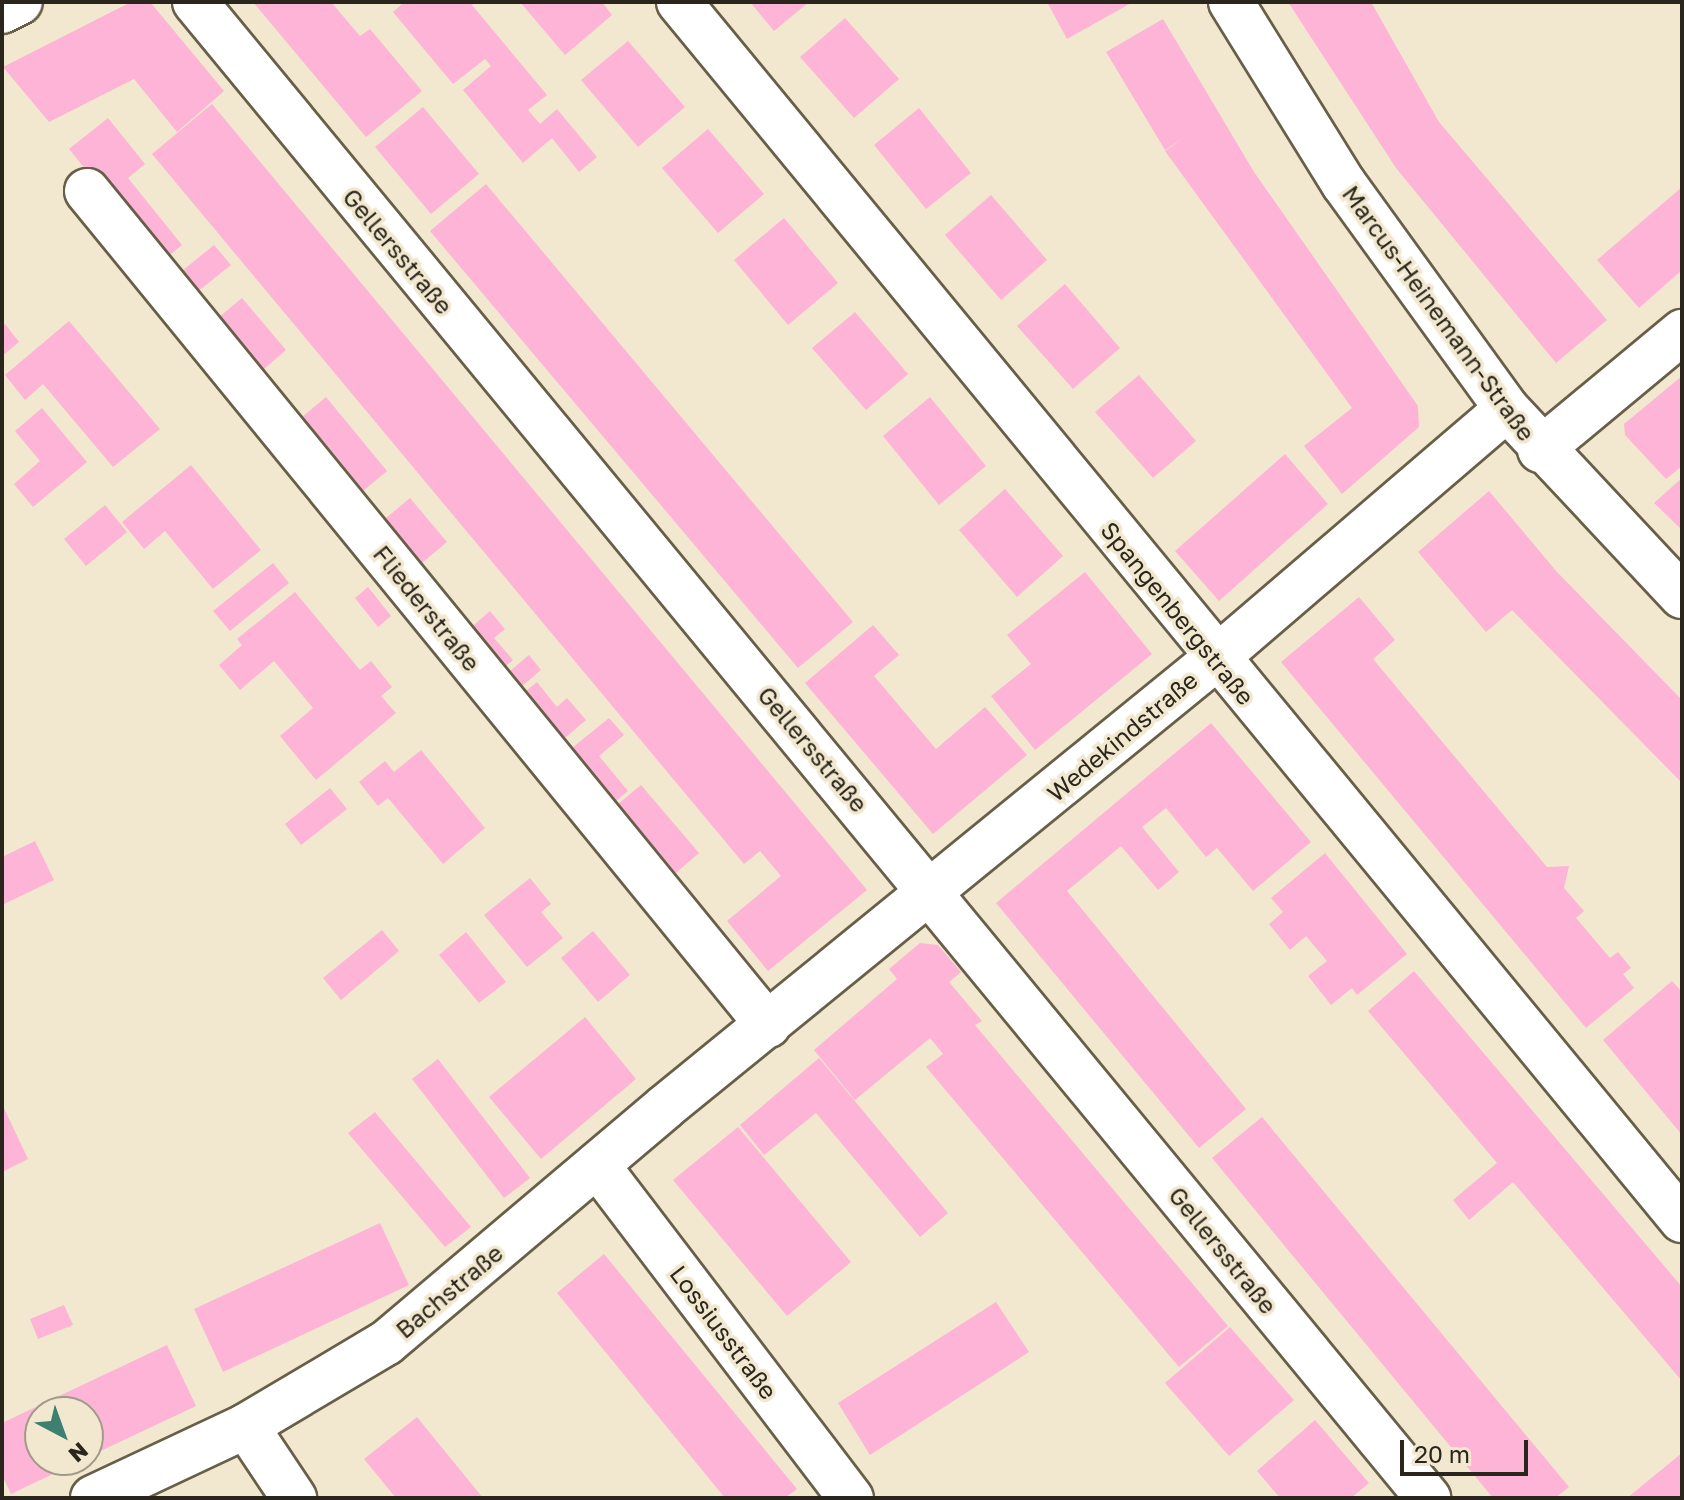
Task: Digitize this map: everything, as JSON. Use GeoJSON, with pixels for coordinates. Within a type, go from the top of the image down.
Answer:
{"type":"FeatureCollection","features":[{"type":"Feature","properties":{"kind":"street"},"geometry":{"type":"LineString","coordinates":[[2,11],[20,2]]}},
{"type":"Feature","properties":{"kind":"street","name":"Gellersstraße"},"geometry":{"type":"LineString","coordinates":[[195,2],[933,893],[1428,1498]]}},
{"type":"Feature","properties":{"kind":"street","name":"Spangenbergstraße"},"geometry":{"type":"LineString","coordinates":[[679,2],[1215,659],[1682,1220]]}},
{"type":"Feature","properties":{"kind":"street","name":"Marcus-Heinemann-Straße"},"geometry":{"type":"LineString","coordinates":[[1231,2],[1344,184],[1507,409],[1540,450],[1682,596]]}},
{"type":"Feature","properties":{"kind":"street","name":"Fliederstraße"},"geometry":{"type":"LineString","coordinates":[[87,191],[768,1025]]}},
{"type":"Feature","properties":{"kind":"street"},"geometry":{"type":"LineString","coordinates":[[1540,450],[1682,332]]}},
{"type":"Feature","properties":{"kind":"street","name":"Wedekindstraße"},"geometry":{"type":"LineString","coordinates":[[768,1025],[1215,659],[1507,409]]}},
{"type":"Feature","properties":{"kind":"street","name":"Bachstraße"},"geometry":{"type":"LineString","coordinates":[[93,1498],[246,1426],[386,1343],[768,1025]]}},
{"type":"Feature","properties":{"kind":"street","name":"Lossiusstraße"},"geometry":{"type":"LineString","coordinates":[[597,1165],[851,1498]]}},
{"type":"Feature","properties":{"kind":"street"},"geometry":{"type":"LineString","coordinates":[[246,1426],[294,1498]]}},
{"type":"Feature","properties":{"kind":"building"},"geometry":{"type":"Polygon","coordinates":[[[131,2],[151,3],[224,91],[177,132],[134,79],[49,122],[3,67],[131,2]]]}},
{"type":"Feature","properties":{"kind":"building"},"geometry":{"type":"Polygon","coordinates":[[[253,2],[331,2],[360,36],[370,29],[422,91],[366,137],[253,2]]]}},
{"type":"Feature","properties":{"kind":"building"},"geometry":{"type":"Polygon","coordinates":[[[404,2],[476,2],[472,5],[547,95],[528,110],[540,124],[557,109],[597,157],[579,172],[552,138],[523,163],[463,90],[491,66],[485,59],[453,84],[393,12],[404,2]]]}},
{"type":"Feature","properties":{"kind":"building"},"geometry":{"type":"Polygon","coordinates":[[[520,2],[602,2],[612,15],[565,55],[520,2]]]}},
{"type":"Feature","properties":{"kind":"building"},"geometry":{"type":"Polygon","coordinates":[[[750,2],[809,2],[774,31],[750,2]]]}},
{"type":"Feature","properties":{"kind":"building"},"geometry":{"type":"Polygon","coordinates":[[[1047,2],[1133,2],[1067,39],[1047,2]]]}},
{"type":"Feature","properties":{"kind":"building"},"geometry":{"type":"Polygon","coordinates":[[[1288,2],[1371,2],[1439,122],[1607,320],[1556,363],[1396,168],[1288,2]]]}},
{"type":"Feature","properties":{"kind":"building"},"geometry":{"type":"Polygon","coordinates":[[[845,18],[899,79],[854,118],[800,57],[845,18]]]}},
{"type":"Feature","properties":{"kind":"building"},"geometry":{"type":"Polygon","coordinates":[[[1163,19],[1254,172],[1418,406],[1419,427],[1342,494],[1304,446],[1352,408],[1165,151],[1185,137],[1165,150],[1106,52],[1163,19]]]}},
{"type":"Feature","properties":{"kind":"building"},"geometry":{"type":"Polygon","coordinates":[[[628,41],[685,107],[638,147],[581,80],[628,41]]]}},
{"type":"Feature","properties":{"kind":"building"},"geometry":{"type":"Polygon","coordinates":[[[212,104],[867,890],[768,971],[727,921],[781,876],[760,851],[744,864],[152,154],[212,104]]]}},
{"type":"Feature","properties":{"kind":"building"},"geometry":{"type":"Polygon","coordinates":[[[423,107],[479,174],[431,214],[375,147],[423,107]]]}},
{"type":"Feature","properties":{"kind":"building"},"geometry":{"type":"Polygon","coordinates":[[[919,108],[971,173],[926,209],[874,145],[919,108]]]}},
{"type":"Feature","properties":{"kind":"building"},"geometry":{"type":"Polygon","coordinates":[[[108,118],[145,164],[128,178],[182,245],[161,262],[69,149],[108,118]]]}},
{"type":"Feature","properties":{"kind":"building"},"geometry":{"type":"Polygon","coordinates":[[[708,129],[764,194],[718,233],[662,168],[708,129]]]}},
{"type":"Feature","properties":{"kind":"building"},"geometry":{"type":"Polygon","coordinates":[[[486,184],[853,622],[798,668],[430,231],[486,184]]]}},
{"type":"Feature","properties":{"kind":"building"},"geometry":{"type":"Polygon","coordinates":[[[1682,187],[1682,270],[1639,308],[1597,260],[1682,187]]]}},
{"type":"Feature","properties":{"kind":"building"},"geometry":{"type":"Polygon","coordinates":[[[991,195],[1047,260],[1001,300],[945,235],[991,195]]]}},
{"type":"Feature","properties":{"kind":"building"},"geometry":{"type":"Polygon","coordinates":[[[784,218],[838,283],[788,325],[734,260],[784,218]]]}},
{"type":"Feature","properties":{"kind":"building"},"geometry":{"type":"Polygon","coordinates":[[[214,245],[231,265],[192,296],[176,276],[214,245]]]}},
{"type":"Feature","properties":{"kind":"building"},"geometry":{"type":"Polygon","coordinates":[[[1065,284],[1120,348],[1073,389],[1017,326],[1065,284]]]}},
{"type":"Feature","properties":{"kind":"building"},"geometry":{"type":"Polygon","coordinates":[[[242,298],[286,350],[256,376],[212,323],[242,298]]]}},
{"type":"Feature","properties":{"kind":"building"},"geometry":{"type":"Polygon","coordinates":[[[855,312],[908,374],[866,410],[812,348],[855,312]]]}},
{"type":"Feature","properties":{"kind":"building"},"geometry":{"type":"Polygon","coordinates":[[[69,321],[160,429],[113,467],[43,384],[25,400],[5,375],[69,321]]]}},
{"type":"Feature","properties":{"kind":"building"},"geometry":{"type":"Polygon","coordinates":[[[5,324],[19,342],[2,356],[2,326],[5,324]]]}},
{"type":"Feature","properties":{"kind":"building"},"geometry":{"type":"Polygon","coordinates":[[[1139,375],[1196,441],[1153,478],[1095,412],[1139,375]]]}},
{"type":"Feature","properties":{"kind":"building"},"geometry":{"type":"Polygon","coordinates":[[[1682,376],[1682,466],[1666,479],[1625,435],[1624,424],[1682,376]]]}},
{"type":"Feature","properties":{"kind":"building"},"geometry":{"type":"Polygon","coordinates":[[[326,397],[387,471],[357,496],[296,422],[326,397]]]}},
{"type":"Feature","properties":{"kind":"building"},"geometry":{"type":"Polygon","coordinates":[[[930,397],[986,466],[939,505],[883,436],[930,397]]]}},
{"type":"Feature","properties":{"kind":"building"},"geometry":{"type":"Polygon","coordinates":[[[42,408],[87,462],[33,507],[14,484],[40,461],[15,431],[42,408]]]}},
{"type":"Feature","properties":{"kind":"building"},"geometry":{"type":"Polygon","coordinates":[[[1285,454],[1328,504],[1219,601],[1175,551],[1285,454]]]}},
{"type":"Feature","properties":{"kind":"building"},"geometry":{"type":"Polygon","coordinates":[[[191,465],[261,550],[213,589],[165,531],[144,549],[122,522],[191,465]]]}},
{"type":"Feature","properties":{"kind":"building"},"geometry":{"type":"Polygon","coordinates":[[[1682,478],[1682,530],[1654,503],[1682,478]]]}},
{"type":"Feature","properties":{"kind":"building"},"geometry":{"type":"Polygon","coordinates":[[[1005,489],[1063,556],[1017,597],[959,530],[1005,489]]]}},
{"type":"Feature","properties":{"kind":"building"},"geometry":{"type":"Polygon","coordinates":[[[1489,491],[1557,572],[1682,700],[1682,783],[1512,610],[1486,632],[1418,552],[1489,491]]]}},
{"type":"Feature","properties":{"kind":"building"},"geometry":{"type":"Polygon","coordinates":[[[410,498],[447,542],[416,568],[379,524],[410,498]]]}},
{"type":"Feature","properties":{"kind":"building"},"geometry":{"type":"Polygon","coordinates":[[[105,505],[127,532],[86,566],[64,539],[105,505]]]}},
{"type":"Feature","properties":{"kind":"building"},"geometry":{"type":"Polygon","coordinates":[[[273,563],[289,583],[230,631],[213,611],[273,563]]]}},
{"type":"Feature","properties":{"kind":"building"},"geometry":{"type":"Polygon","coordinates":[[[1085,572],[1152,654],[1035,750],[991,696],[1031,664],[1007,635],[1085,572]]]}},
{"type":"Feature","properties":{"kind":"building"},"geometry":{"type":"Polygon","coordinates":[[[368,587],[391,616],[378,627],[355,598],[368,587]]]}},
{"type":"Feature","properties":{"kind":"building"},"geometry":{"type":"Polygon","coordinates":[[[295,592],[360,670],[371,661],[392,687],[381,696],[396,713],[316,780],[280,736],[313,708],[274,661],[240,690],[219,665],[242,645],[237,639],[295,592]]]}},
{"type":"Feature","properties":{"kind":"building"},"geometry":{"type":"Polygon","coordinates":[[[1359,597],[1395,640],[1373,659],[1547,867],[1569,866],[1564,888],[1584,911],[1576,918],[1610,958],[1618,952],[1631,968],[1623,974],[1634,988],[1586,1028],[1281,662],[1359,597]]]}},
{"type":"Feature","properties":{"kind":"building"},"geometry":{"type":"Polygon","coordinates":[[[490,611],[505,629],[494,638],[513,660],[500,671],[467,631],[490,611]]]}},
{"type":"Feature","properties":{"kind":"building"},"geometry":{"type":"Polygon","coordinates":[[[873,625],[899,655],[874,676],[936,749],[985,707],[1027,755],[933,834],[805,683],[873,625]]]}},
{"type":"Feature","properties":{"kind":"building"},"geometry":{"type":"Polygon","coordinates":[[[529,655],[541,670],[515,692],[503,677],[529,655]]]}},
{"type":"Feature","properties":{"kind":"building"},"geometry":{"type":"Polygon","coordinates":[[[537,682],[557,707],[567,698],[586,720],[560,742],[515,700],[537,682]]]}},
{"type":"Feature","properties":{"kind":"building"},"geometry":{"type":"Polygon","coordinates":[[[609,718],[624,735],[599,756],[628,791],[605,810],[561,757],[609,718]]]}},
{"type":"Feature","properties":{"kind":"building"},"geometry":{"type":"Polygon","coordinates":[[[1211,723],[1311,842],[1253,891],[1217,848],[1206,857],[1166,808],[1142,827],[1179,872],[1158,890],[1121,846],[1067,891],[1246,1109],[1199,1148],[996,903],[1211,723]]]}},
{"type":"Feature","properties":{"kind":"building"},"geometry":{"type":"Polygon","coordinates":[[[421,750],[485,828],[443,864],[388,798],[378,806],[359,782],[385,761],[394,772],[421,750]]]}},
{"type":"Feature","properties":{"kind":"building"},"geometry":{"type":"Polygon","coordinates":[[[641,785],[699,853],[670,878],[612,809],[641,785]]]}},
{"type":"Feature","properties":{"kind":"building"},"geometry":{"type":"Polygon","coordinates":[[[330,788],[347,809],[301,845],[285,824],[330,788]]]}},
{"type":"Feature","properties":{"kind":"building"},"geometry":{"type":"Polygon","coordinates":[[[35,841],[54,880],[2,905],[2,857],[35,841]]]}},
{"type":"Feature","properties":{"kind":"building"},"geometry":{"type":"Polygon","coordinates":[[[1325,853],[1407,954],[1357,995],[1352,988],[1331,1005],[1308,976],[1327,961],[1306,936],[1290,950],[1269,924],[1283,912],[1271,898],[1325,853]]]}},
{"type":"Feature","properties":{"kind":"building"},"geometry":{"type":"Polygon","coordinates":[[[530,878],[551,904],[541,912],[563,938],[527,967],[484,915],[530,878]]]}},
{"type":"Feature","properties":{"kind":"building"},"geometry":{"type":"Polygon","coordinates":[[[382,930],[399,951],[341,1000],[323,978],[382,930]]]}},
{"type":"Feature","properties":{"kind":"building"},"geometry":{"type":"Polygon","coordinates":[[[593,931],[630,975],[598,1002],[561,958],[593,931]]]}},
{"type":"Feature","properties":{"kind":"building"},"geometry":{"type":"Polygon","coordinates":[[[466,932],[506,982],[479,1003],[439,955],[466,932]]]}},
{"type":"Feature","properties":{"kind":"building"},"geometry":{"type":"Polygon","coordinates":[[[920,943],[938,945],[961,972],[949,982],[982,1021],[975,1025],[1228,1326],[1179,1367],[926,1067],[943,1054],[930,1038],[855,1100],[814,1050],[897,979],[889,969],[920,943]]]}},
{"type":"Feature","properties":{"kind":"building"},"geometry":{"type":"Polygon","coordinates":[[[1414,971],[1682,1287],[1682,1381],[1513,1182],[1469,1220],[1453,1200],[1497,1163],[1368,1011],[1414,971]]]}},
{"type":"Feature","properties":{"kind":"building"},"geometry":{"type":"Polygon","coordinates":[[[1672,981],[1682,992],[1682,1135],[1603,1040],[1672,981]]]}},
{"type":"Feature","properties":{"kind":"building"},"geometry":{"type":"Polygon","coordinates":[[[585,1017],[636,1079],[541,1159],[489,1097],[585,1017]]]}},
{"type":"Feature","properties":{"kind":"building"},"geometry":{"type":"Polygon","coordinates":[[[819,1058],[948,1213],[920,1237],[816,1113],[764,1155],[740,1125],[819,1058]]]}},
{"type":"Feature","properties":{"kind":"building"},"geometry":{"type":"Polygon","coordinates":[[[438,1059],[530,1178],[504,1198],[412,1079],[438,1059]]]}},
{"type":"Feature","properties":{"kind":"building"},"geometry":{"type":"Polygon","coordinates":[[[2,1104],[28,1159],[2,1172],[2,1104]]]}},
{"type":"Feature","properties":{"kind":"building"},"geometry":{"type":"Polygon","coordinates":[[[375,1112],[471,1227],[445,1247],[348,1133],[375,1112]]]}},
{"type":"Feature","properties":{"kind":"building"},"geometry":{"type":"Polygon","coordinates":[[[1262,1117],[1569,1487],[1555,1498],[1493,1498],[1212,1158],[1262,1117]]]}},
{"type":"Feature","properties":{"kind":"building"},"geometry":{"type":"Polygon","coordinates":[[[738,1127],[851,1262],[787,1316],[673,1180],[738,1127]]]}},
{"type":"Feature","properties":{"kind":"building"},"geometry":{"type":"Polygon","coordinates":[[[380,1223],[409,1285],[223,1372],[194,1309],[380,1223]]]}},
{"type":"Feature","properties":{"kind":"building"},"geometry":{"type":"Polygon","coordinates":[[[604,1254],[797,1489],[785,1498],[725,1498],[557,1293],[604,1254]]]}},
{"type":"Feature","properties":{"kind":"building"},"geometry":{"type":"Polygon","coordinates":[[[996,1302],[1029,1352],[870,1455],[838,1403],[996,1302]]]}},
{"type":"Feature","properties":{"kind":"building"},"geometry":{"type":"Polygon","coordinates":[[[64,1305],[73,1325],[38,1339],[30,1319],[64,1305]]]}},
{"type":"Feature","properties":{"kind":"building"},"geometry":{"type":"Polygon","coordinates":[[[1230,1327],[1294,1400],[1229,1456],[1165,1383],[1230,1327]]]}},
{"type":"Feature","properties":{"kind":"building"},"geometry":{"type":"Polygon","coordinates":[[[167,1345],[196,1406],[104,1449],[104,1396],[59,1396],[167,1345]]]}},
{"type":"Feature","properties":{"kind":"building"},"geometry":{"type":"Polygon","coordinates":[[[24,1413],[24,1476],[49,1476],[11,1494],[2,1475],[2,1423],[24,1413]]]}},
{"type":"Feature","properties":{"kind":"building"},"geometry":{"type":"Polygon","coordinates":[[[417,1417],[483,1498],[396,1498],[364,1459],[417,1417]]]}},
{"type":"Feature","properties":{"kind":"building"},"geometry":{"type":"Polygon","coordinates":[[[1315,1420],[1369,1483],[1351,1498],[1280,1498],[1257,1471],[1315,1420]]]}},
{"type":"Feature","properties":{"kind":"building"},"geometry":{"type":"Polygon","coordinates":[[[1682,1453],[1682,1498],[1627,1498],[1682,1453]]]}}]}
